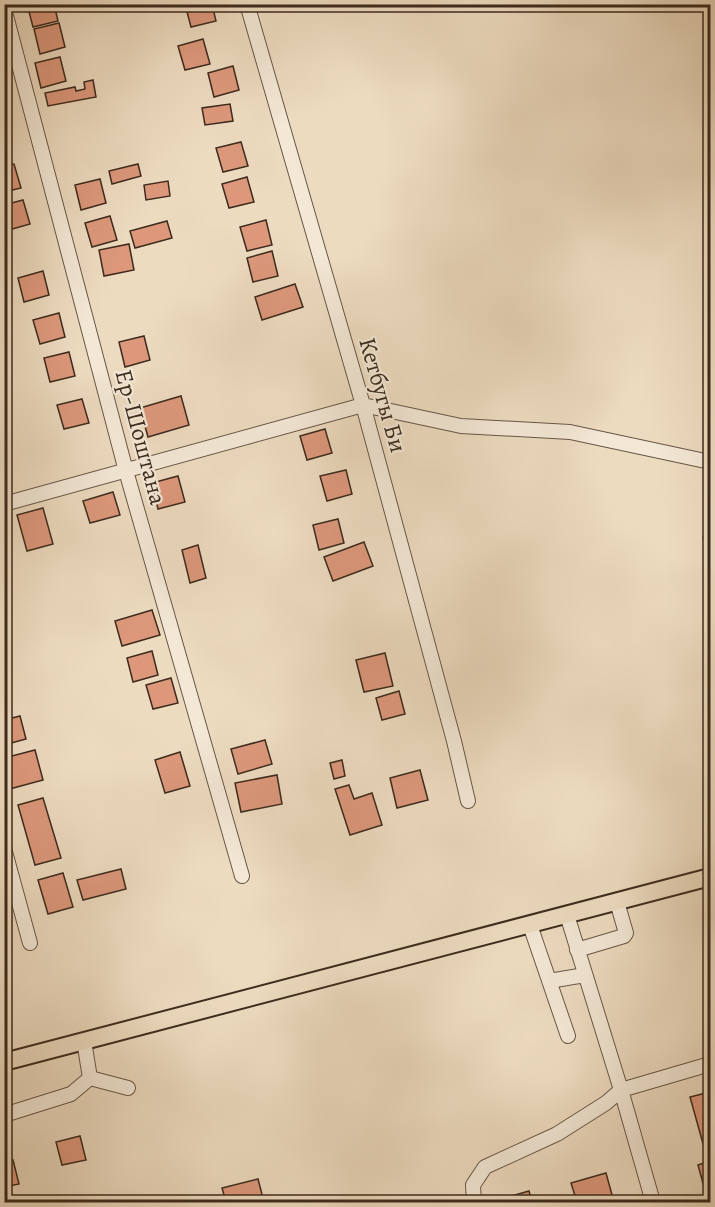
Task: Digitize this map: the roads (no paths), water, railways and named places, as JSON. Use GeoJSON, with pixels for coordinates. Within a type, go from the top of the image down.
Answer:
{"type":"FeatureCollection","features":[{"type":"Feature","properties":{"kind":"main road"},"geometry":{"type":"LineString","coordinates":[[4,1062],[711,877]]}},
{"type":"Feature","properties":{"kind":"street","name":"Кетбугы Би"},"geometry":{"type":"LineString","coordinates":[[247,4],[363,405],[454,741],[468,801]]}},
{"type":"Feature","properties":{"kind":"street","name":"Ер-Шоштана"},"geometry":{"type":"LineString","coordinates":[[4,8],[126,471],[242,876]]}},
{"type":"Feature","properties":{"kind":"street"},"geometry":{"type":"LineString","coordinates":[[4,504],[363,405],[461,426],[570,432],[711,462]]}},
{"type":"Feature","properties":{"kind":"street"},"geometry":{"type":"LineString","coordinates":[[4,848],[30,943]]}},
{"type":"Feature","properties":{"kind":"street"},"geometry":{"type":"LineString","coordinates":[[577,950],[624,936],[626,933],[617,902]]}},
{"type":"Feature","properties":{"kind":"street"},"geometry":{"type":"LineString","coordinates":[[567,915],[621,1090],[652,1203]]}},
{"type":"Feature","properties":{"kind":"street"},"geometry":{"type":"LineString","coordinates":[[530,925],[568,1036]]}},
{"type":"Feature","properties":{"kind":"street"},"geometry":{"type":"LineString","coordinates":[[549,981],[585,975]]}},
{"type":"Feature","properties":{"kind":"street"},"geometry":{"type":"LineString","coordinates":[[84,1041],[90,1078]]}},
{"type":"Feature","properties":{"kind":"street"},"geometry":{"type":"LineString","coordinates":[[474,1203],[473,1185],[485,1167],[557,1134],[606,1103],[621,1090],[711,1064]]}},
{"type":"Feature","properties":{"kind":"street"},"geometry":{"type":"LineString","coordinates":[[90,1078],[128,1088]]}},
{"type":"Feature","properties":{"kind":"street"},"geometry":{"type":"LineString","coordinates":[[4,1114],[71,1094],[90,1078]]}}]}
